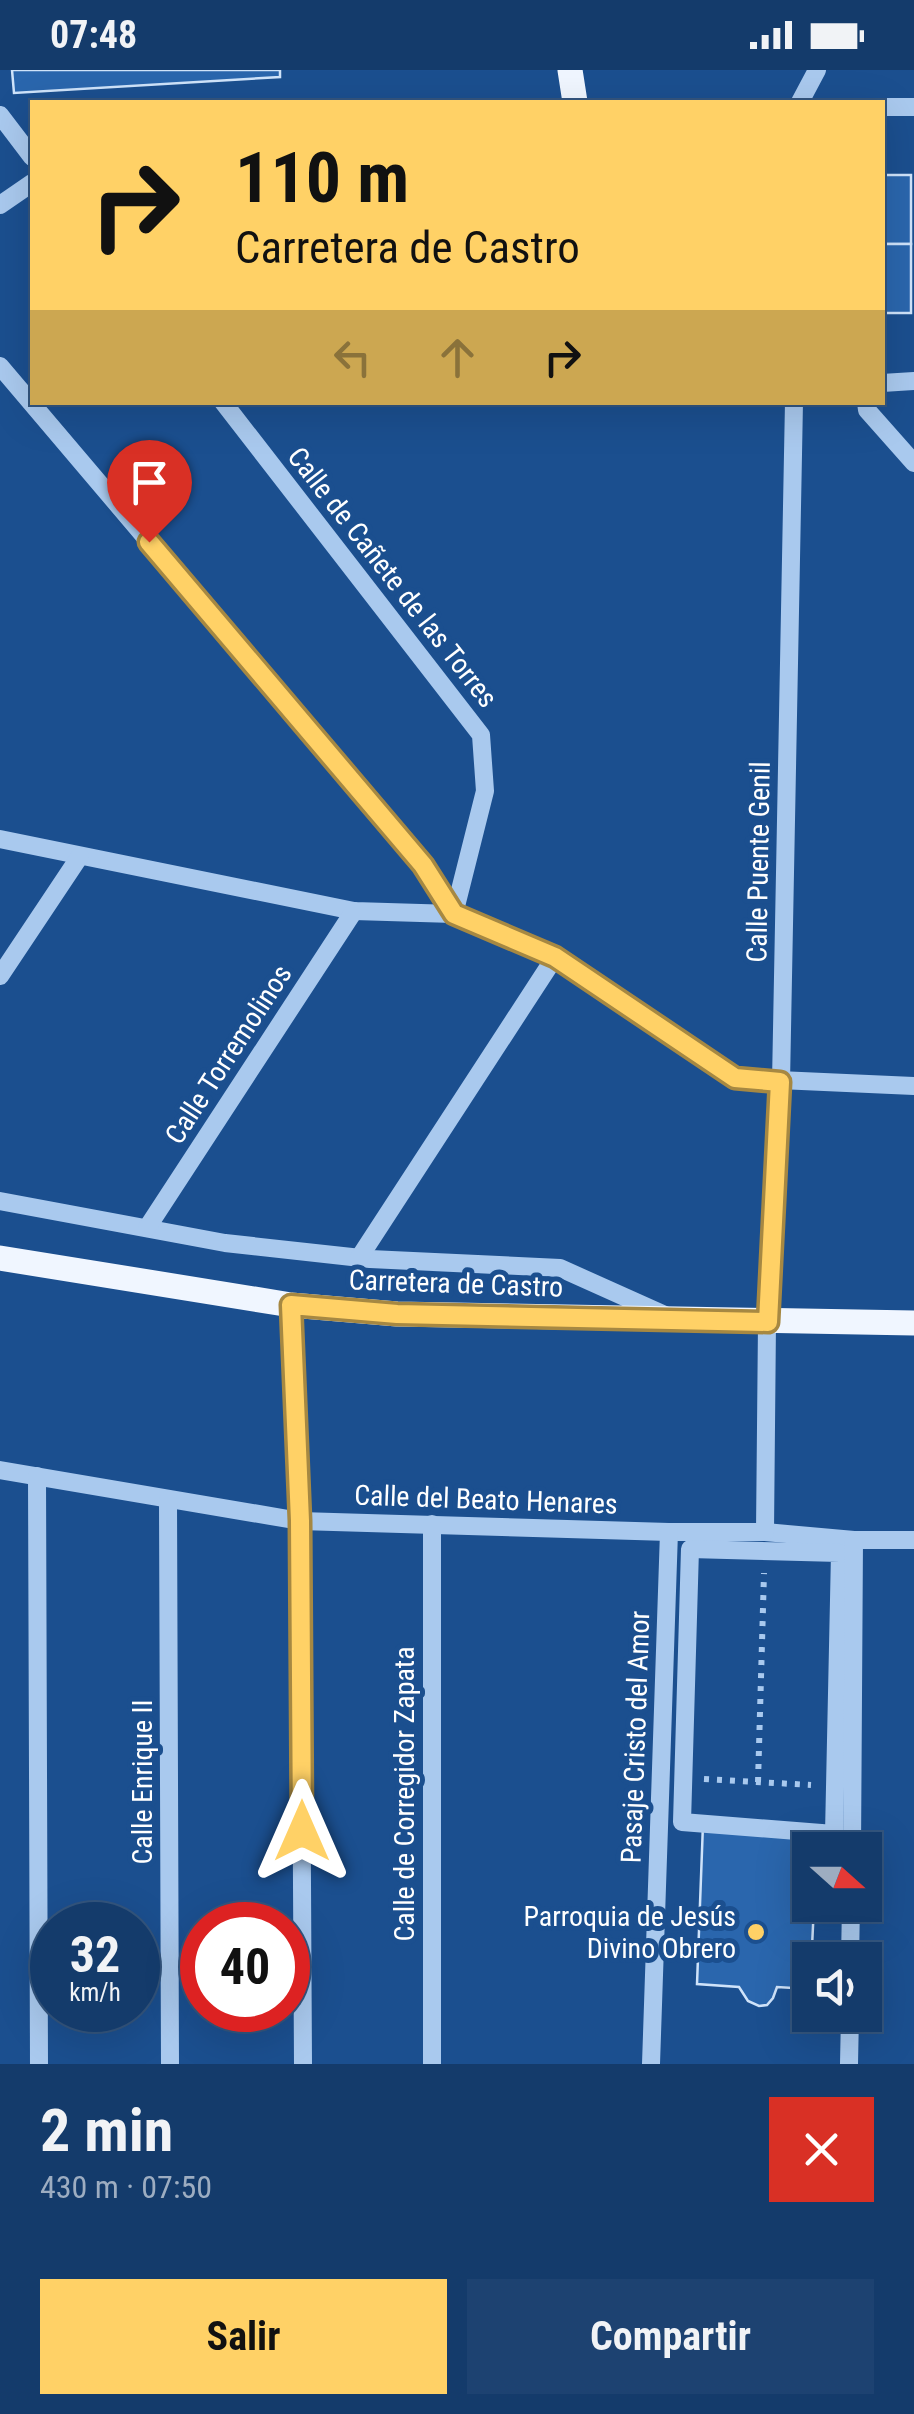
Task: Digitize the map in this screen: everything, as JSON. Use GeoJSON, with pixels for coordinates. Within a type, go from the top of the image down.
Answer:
{"type":"FeatureCollection","features":[{"type":"Feature","properties":{"kind":"main road"},"geometry":{"type":"LineString","coordinates":[[570,70],[574,100]]}},
{"type":"Feature","properties":{"kind":"main road","name":"Carretera de Castro"},"geometry":{"type":"LineString","coordinates":[[0,1258],[291,1305],[397,1314],[914,1323]]}},
{"type":"Feature","properties":{"kind":"street"},"geometry":{"type":"LineString","coordinates":[[801,100],[817,70]]}},
{"type":"Feature","properties":{"kind":"street"},"geometry":{"type":"LineString","coordinates":[[885,107],[914,107]]}},
{"type":"Feature","properties":{"kind":"street"},"geometry":{"type":"LineString","coordinates":[[0,115],[30,154]]}},
{"type":"Feature","properties":{"kind":"street"},"geometry":{"type":"LineString","coordinates":[[0,206],[30,184]]}},
{"type":"Feature","properties":{"kind":"street"},"geometry":{"type":"LineString","coordinates":[[0,366],[30,401]]}},
{"type":"Feature","properties":{"kind":"street"},"geometry":{"type":"LineString","coordinates":[[885,383],[914,381]]}},
{"type":"Feature","properties":{"kind":"street"},"geometry":{"type":"LineString","coordinates":[[33,405],[423,865],[454,914]]}},
{"type":"Feature","properties":{"kind":"street","name":"Calle de Cañete de las Torres"},"geometry":{"type":"LineString","coordinates":[[225,405],[480,735],[485,791],[454,914]]}},
{"type":"Feature","properties":{"kind":"street","name":"Calle Puente Genil"},"geometry":{"type":"LineString","coordinates":[[768,1322],[780,1082],[794,405]]}},
{"type":"Feature","properties":{"kind":"street"},"geometry":{"type":"LineString","coordinates":[[866,405],[914,463]]}},
{"type":"Feature","properties":{"kind":"street"},"geometry":{"type":"LineString","coordinates":[[0,840],[354,911],[454,914],[555,957],[735,1078],[914,1086]]}},
{"type":"Feature","properties":{"kind":"street"},"geometry":{"type":"LineString","coordinates":[[0,976],[80,856]]}},
{"type":"Feature","properties":{"kind":"street","name":"Calle Torremolinos"},"geometry":{"type":"LineString","coordinates":[[147,1228],[354,911]]}},
{"type":"Feature","properties":{"kind":"street"},"geometry":{"type":"LineString","coordinates":[[359,1258],[555,957]]}},
{"type":"Feature","properties":{"kind":"street"},"geometry":{"type":"LineString","coordinates":[[0,1200],[225,1243],[359,1258],[560,1268],[677,1320]]}},
{"type":"Feature","properties":{"kind":"street"},"geometry":{"type":"LineString","coordinates":[[291,1305],[300,1521],[303,2064]]}},
{"type":"Feature","properties":{"kind":"street"},"geometry":{"type":"LineString","coordinates":[[765,1541],[768,1322]]}},
{"type":"Feature","properties":{"kind":"street","name":"Calle del Beato Henares"},"geometry":{"type":"LineString","coordinates":[[0,1470],[300,1521],[669,1532],[765,1541],[914,1540]]}},
{"type":"Feature","properties":{"kind":"street"},"geometry":{"type":"LineString","coordinates":[[36,1476],[40,2064]]}},
{"type":"Feature","properties":{"kind":"street","name":"Calle Enrique II"},"geometry":{"type":"LineString","coordinates":[[168,1500],[170,2064]]}},
{"type":"Feature","properties":{"kind":"street","name":"Calle de Corregidor Zapata"},"geometry":{"type":"LineString","coordinates":[[432,1524],[432,2064]]}},
{"type":"Feature","properties":{"kind":"street","name":"Pasaje Cristo del Amor"},"geometry":{"type":"LineString","coordinates":[[651,2064],[669,1532]]}},
{"type":"Feature","properties":{"kind":"street"},"geometry":{"type":"LineString","coordinates":[[852,1832],[854,1540]]}},
{"type":"Feature","properties":{"kind":"street"},"geometry":{"type":"LineString","coordinates":[[765,1541],[840,1553],[834,1834],[682,1822],[690,1548],[765,1541]]}},
{"type":"Feature","properties":{"kind":"street"},"geometry":{"type":"LineString","coordinates":[[850,2032],[850,2064]]}},
{"type":"Feature","properties":{"kind":"path"},"geometry":{"type":"LineString","coordinates":[[758,1782],[765,1541]]}},
{"type":"Feature","properties":{"kind":"path"},"geometry":{"type":"LineString","coordinates":[[683,1778],[835,1786]]}},
{"type":"Feature","properties":{"kind":"building"},"geometry":{"type":"Polygon","coordinates":[[[12,70],[280,70],[280,77],[14,93],[12,70]]]}},
{"type":"Feature","properties":{"kind":"building"},"geometry":{"type":"Polygon","coordinates":[[[885,175],[911,175],[911,244],[885,244],[885,175]]]}},
{"type":"Feature","properties":{"kind":"building"},"geometry":{"type":"Polygon","coordinates":[[[885,244],[911,244],[911,313],[885,313],[885,244]]]}},
{"type":"Feature","properties":{"kind":"building","name":"Parroquia de Jesús Divino Obrero"},"geometry":{"type":"Polygon","coordinates":[[[703,1824],[793,1832],[792,1922],[813,1922],[812,1942],[792,1942],[792,1988],[777,1987],[767,2005],[759,2006],[748,2001],[739,1987],[697,1984],[703,1824]]]}},
{"type":"Feature","properties":{"kind":"place","name":"Parroquia de Jesús Divino Obrero"},"geometry":{"type":"Point","coordinates":[756,1932]}},
{"type":"Feature","properties":{"kind":"route"},"geometry":{"type":"LineString","coordinates":[[149,542],[423,865],[454,914],[555,957],[735,1078],[780,1082],[768,1322],[397,1314],[291,1305],[300,1521],[302,1831]]}}]}
